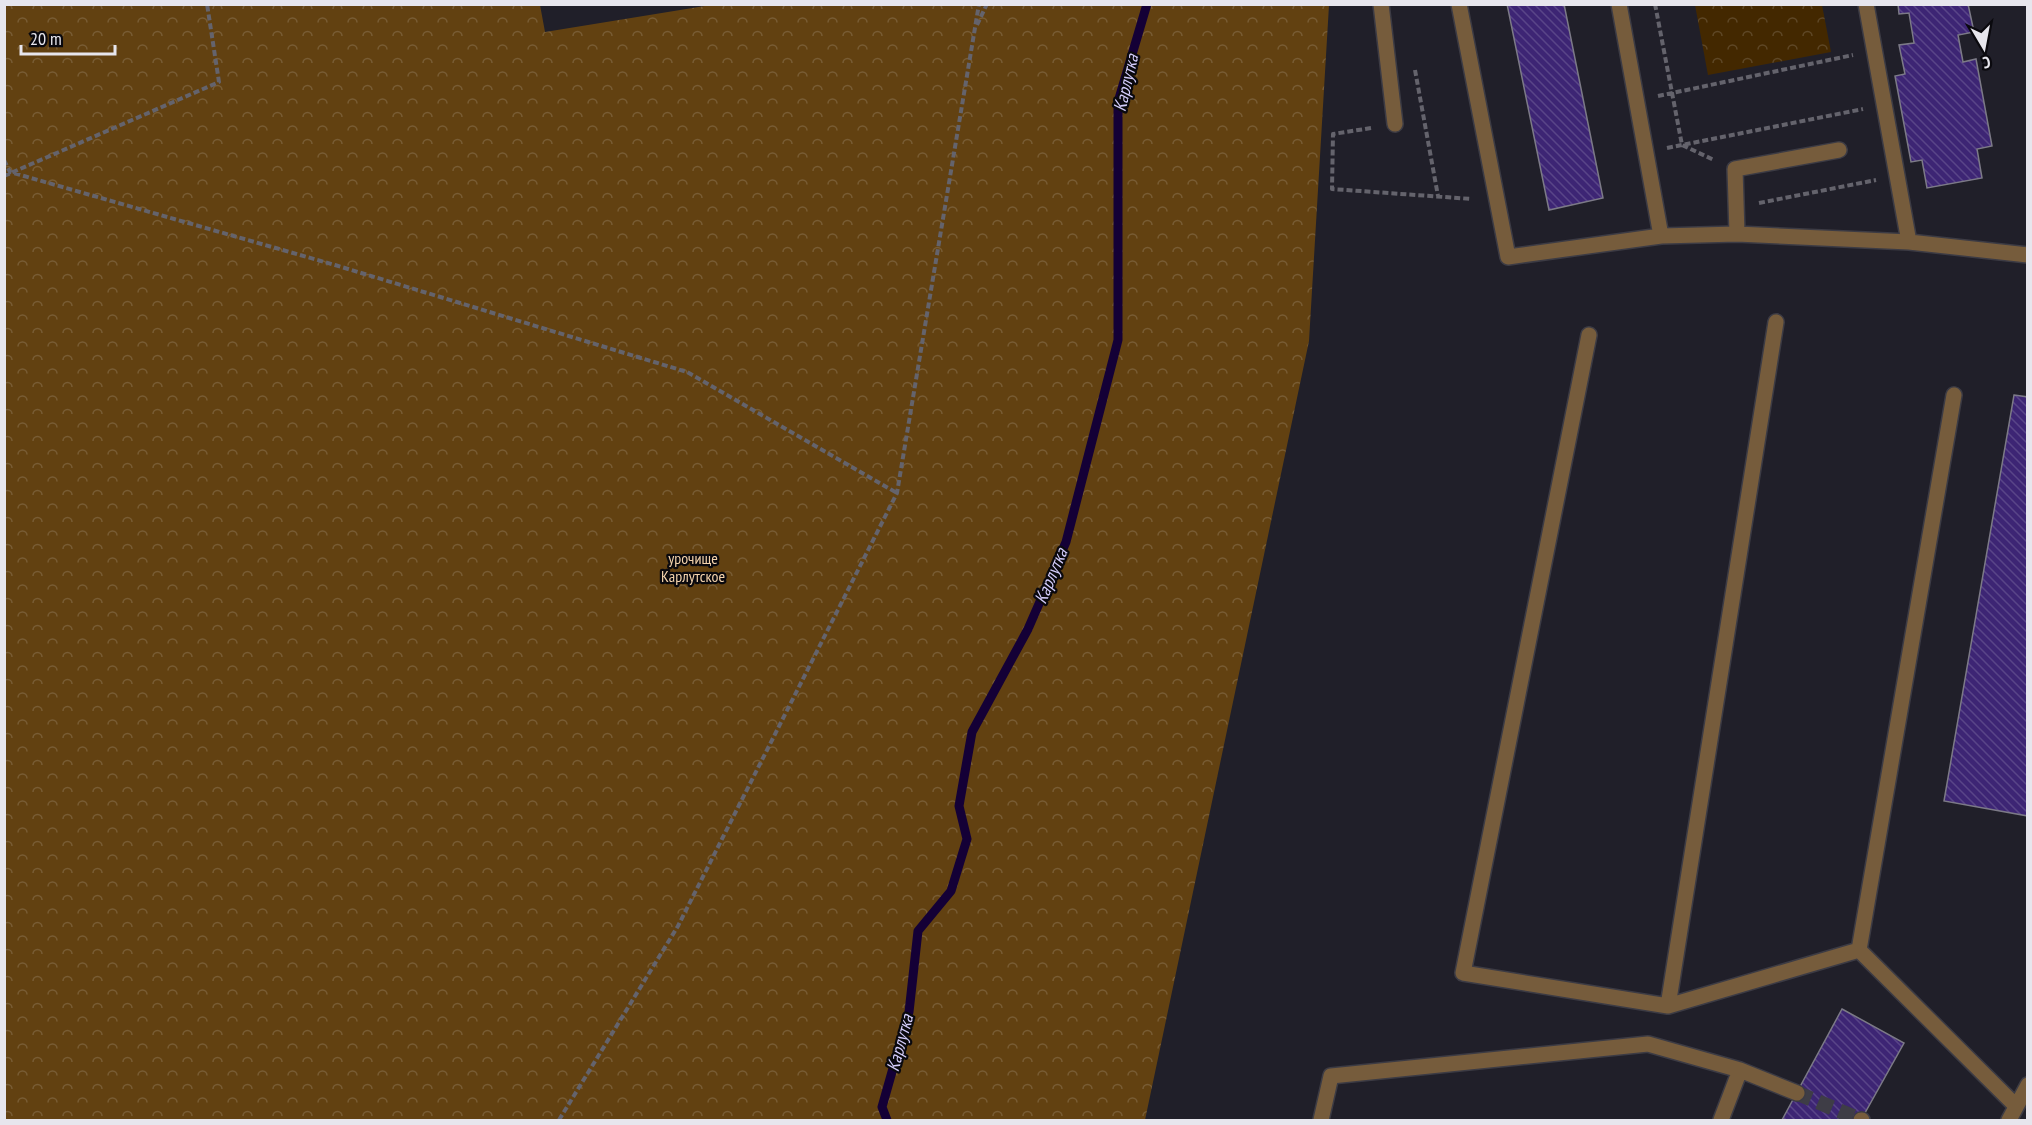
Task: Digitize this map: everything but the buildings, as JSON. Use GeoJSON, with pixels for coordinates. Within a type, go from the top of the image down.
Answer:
{"type":"FeatureCollection","features":[{"type":"Feature","properties":{"kind":"lane"},"geometry":{"type":"LineString","coordinates":[[1381,4],[1395,124]]}},
{"type":"Feature","properties":{"kind":"lane"},"geometry":{"type":"LineString","coordinates":[[1459,4],[1508,257],[1661,236],[1737,234],[1909,242],[2028,255]]}},
{"type":"Feature","properties":{"kind":"lane"},"geometry":{"type":"LineString","coordinates":[[1619,4],[1661,236]]}},
{"type":"Feature","properties":{"kind":"lane"},"geometry":{"type":"LineString","coordinates":[[1866,4],[1909,242]]}},
{"type":"Feature","properties":{"kind":"lane"},"geometry":{"type":"LineString","coordinates":[[1737,234],[1735,169],[1839,150]]}},
{"type":"Feature","properties":{"kind":"lane"},"geometry":{"type":"LineString","coordinates":[[1668,1006],[1776,322]]}},
{"type":"Feature","properties":{"kind":"lane"},"geometry":{"type":"LineString","coordinates":[[1589,335],[1463,974],[1668,1006],[1859,950]]}},
{"type":"Feature","properties":{"kind":"lane"},"geometry":{"type":"LineString","coordinates":[[1859,950],[1954,395]]}},
{"type":"Feature","properties":{"kind":"lane"},"geometry":{"type":"LineString","coordinates":[[1859,950],[2016,1106]]}},
{"type":"Feature","properties":{"kind":"lane"},"geometry":{"type":"LineString","coordinates":[[1321,1120],[1331,1076],[1648,1044],[1740,1070],[1797,1093]]}},
{"type":"Feature","properties":{"kind":"lane"},"geometry":{"type":"LineString","coordinates":[[1721,1120],[1740,1070]]}},
{"type":"Feature","properties":{"kind":"lane"},"geometry":{"type":"LineString","coordinates":[[2009,1120],[2028,1085]]}},
{"type":"Feature","properties":{"kind":"path"},"geometry":{"type":"LineString","coordinates":[[4,176],[219,82],[207,4]]}},
{"type":"Feature","properties":{"kind":"path"},"geometry":{"type":"LineString","coordinates":[[559,1120],[678,926],[897,493],[979,4]]}},
{"type":"Feature","properties":{"kind":"path"},"geometry":{"type":"LineString","coordinates":[[975,28],[987,4]]}},
{"type":"Feature","properties":{"kind":"path"},"geometry":{"type":"LineString","coordinates":[[1655,4],[1682,145]]}},
{"type":"Feature","properties":{"kind":"path"},"geometry":{"type":"LineString","coordinates":[[1636,101],[1874,51]]}},
{"type":"Feature","properties":{"kind":"path"},"geometry":{"type":"LineString","coordinates":[[1414,62],[1438,196]]}},
{"type":"Feature","properties":{"kind":"path"},"geometry":{"type":"LineString","coordinates":[[1646,153],[1884,105]]}},
{"type":"Feature","properties":{"kind":"path"},"geometry":{"type":"LineString","coordinates":[[1333,134],[1332,189],[1497,200]]}},
{"type":"Feature","properties":{"kind":"path"},"geometry":{"type":"LineString","coordinates":[[1682,145],[1735,169]]}},
{"type":"Feature","properties":{"kind":"path"},"geometry":{"type":"LineString","coordinates":[[4,160],[10,172],[335,265],[687,372],[897,493]]}},
{"type":"Feature","properties":{"kind":"path"},"geometry":{"type":"LineString","coordinates":[[1736,207],[1897,176]]}},
{"type":"Feature","properties":{"kind":"green space","name":"урочище Карлутское"},"geometry":{"type":"Polygon","coordinates":[[[717,4],[1329,5],[1309,341],[1145,1120],[5,1120],[5,5],[540,5],[545,32],[717,4]]]}},
{"type":"Feature","properties":{"kind":"green space"},"geometry":{"type":"Polygon","coordinates":[[[1695,5],[1822,5],[1831,52],[1708,75],[1695,5]]]}},
{"type":"Feature","properties":{"kind":"waterway","name":"Карлутка"},"geometry":{"type":"LineString","coordinates":[[887,1120],[882,1107],[909,1012],[918,931],[951,891],[967,839],[959,806],[972,732],[1028,629],[1066,542],[1118,340],[1118,102],[1147,4]]}},
{"type":"Feature","properties":{"kind":"tunnel"},"geometry":{"type":"LineString","coordinates":[[1797,1093],[1861,1120]]}}]}
